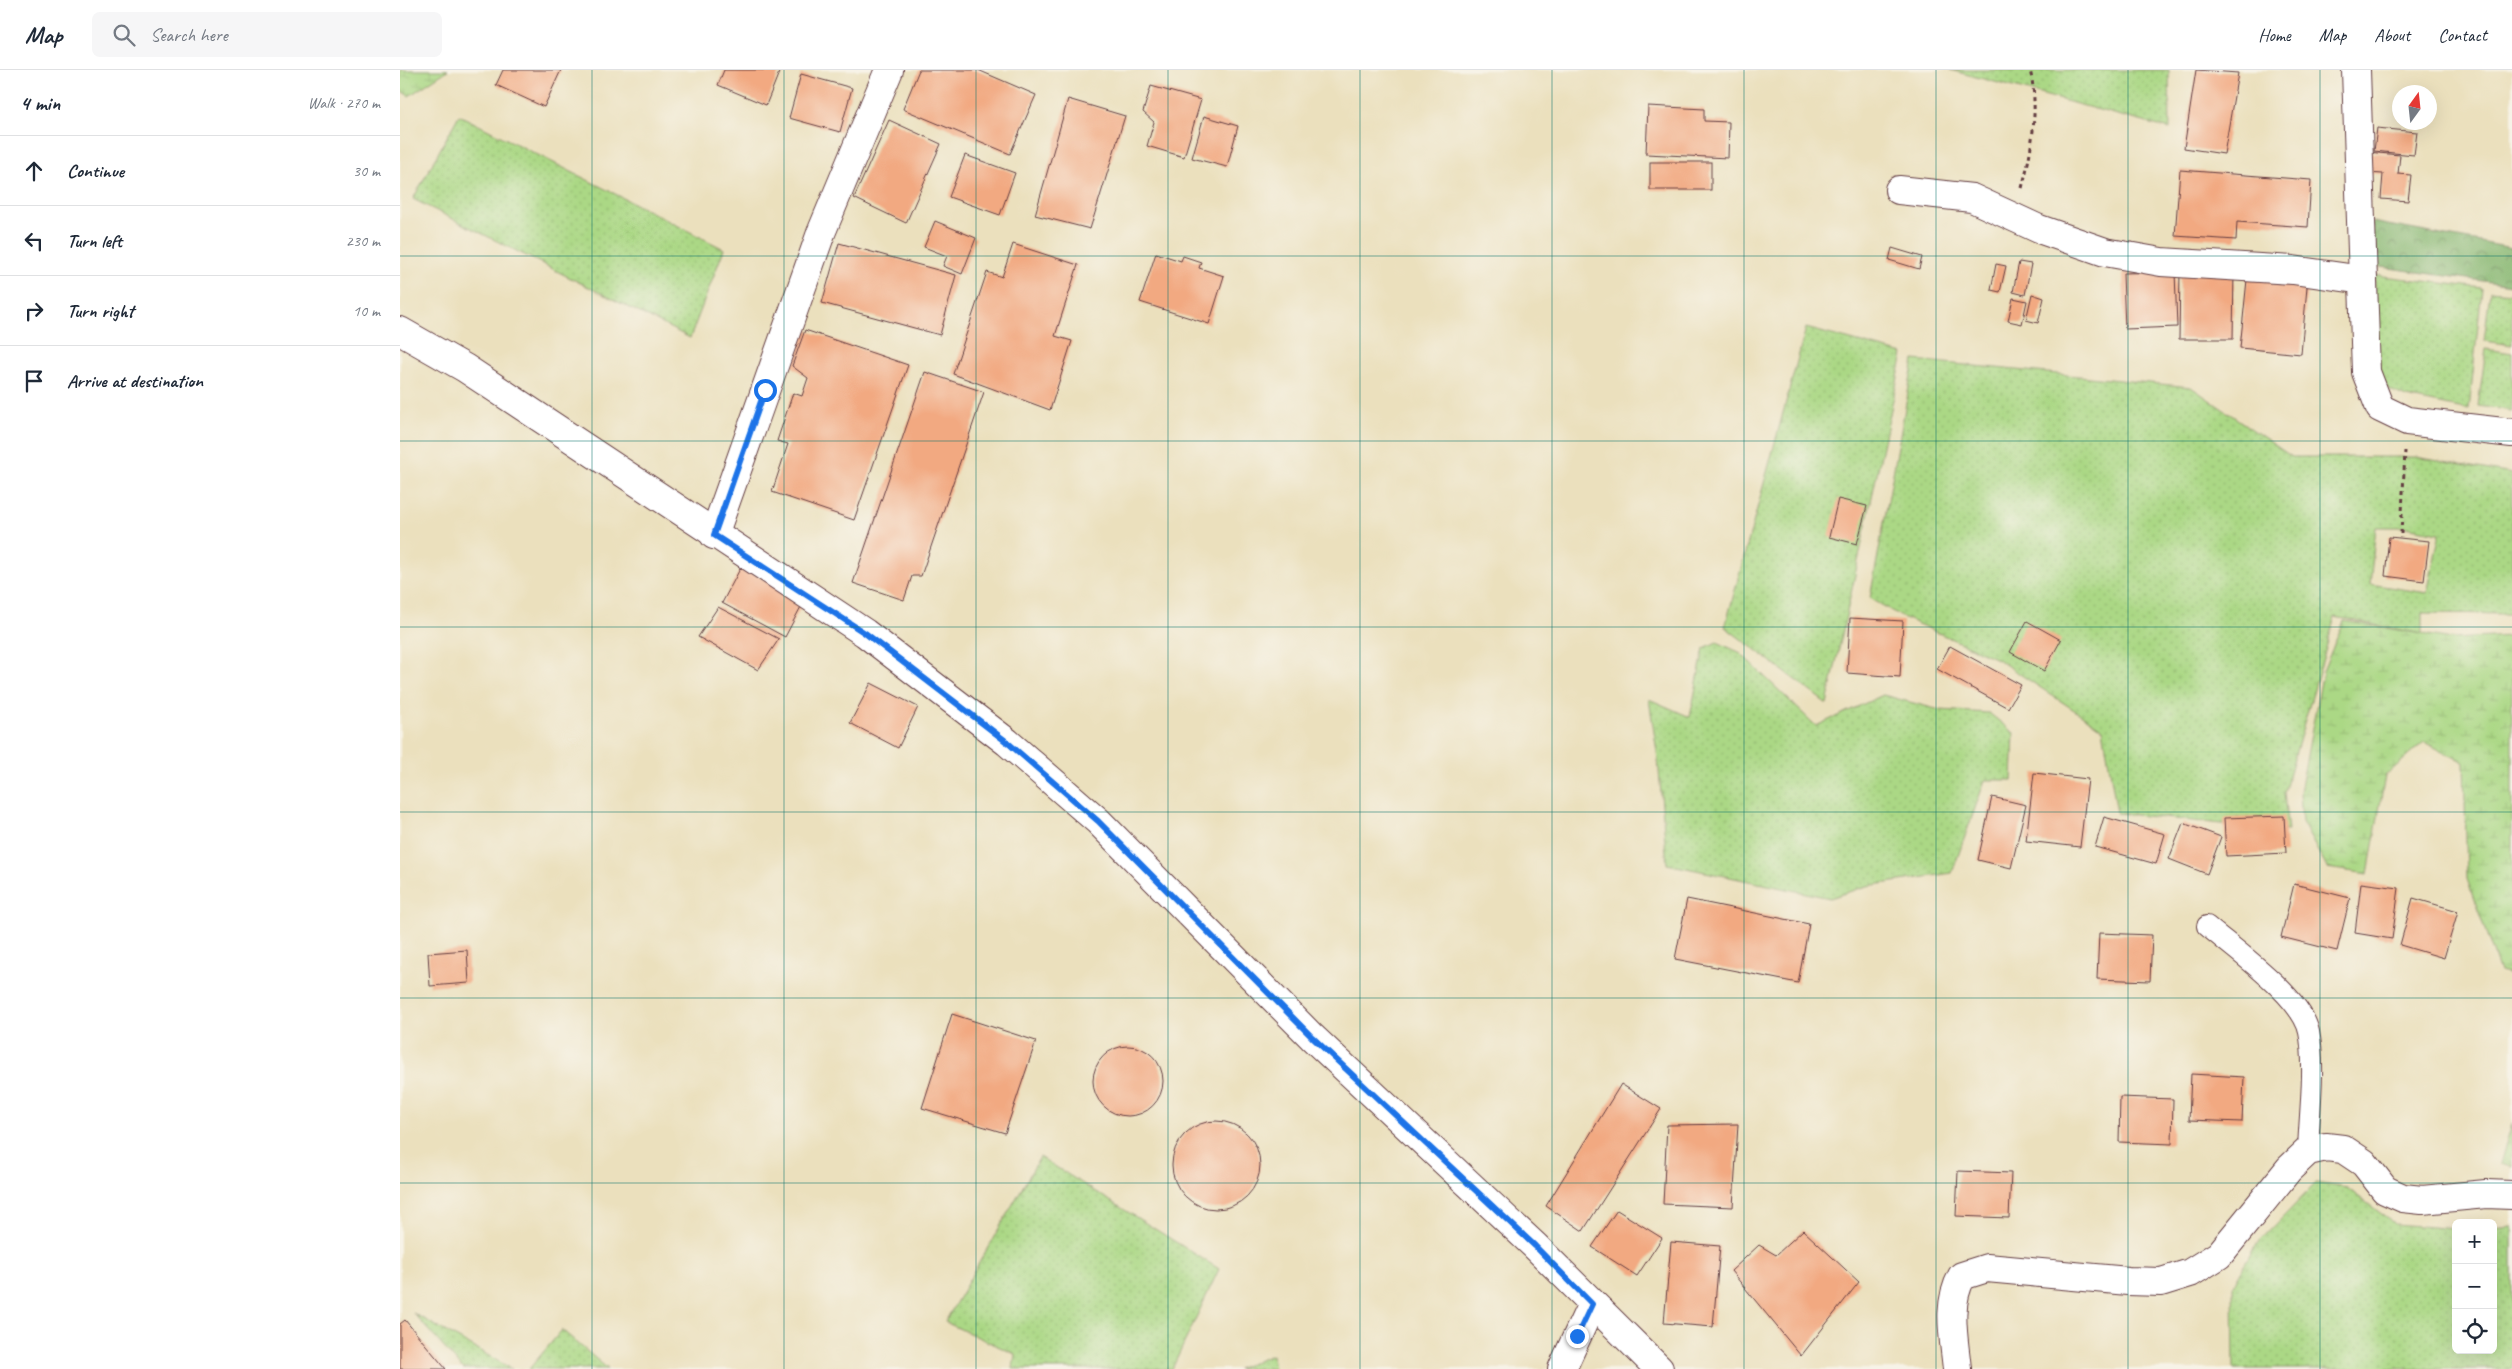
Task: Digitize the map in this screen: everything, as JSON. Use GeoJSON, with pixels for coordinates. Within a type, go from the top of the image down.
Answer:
{"type":"FeatureCollection","features":[{"type":"Feature","properties":{"kind":"street"},"geometry":{"type":"LineString","coordinates":[[714,535],[821,233],[888,70]]}},
{"type":"Feature","properties":{"kind":"street"},"geometry":{"type":"LineString","coordinates":[[2356,70],[2366,372],[2380,408],[2406,421],[2512,433]]}},
{"type":"Feature","properties":{"kind":"street"},"geometry":{"type":"LineString","coordinates":[[1899,190],[1972,198],[2039,229],[2105,252],[2151,260],[2293,270],[2363,280]]}},
{"type":"Feature","properties":{"kind":"street"},"geometry":{"type":"LineString","coordinates":[[400,331],[465,368],[714,535],[865,633],[1007,742],[1098,821],[1312,1037],[1535,1246],[1659,1369]]}},
{"type":"Feature","properties":{"kind":"street"},"geometry":{"type":"LineString","coordinates":[[1957,1369],[1952,1309],[1954,1291],[1962,1276],[1988,1268],[2128,1281],[2161,1282],[2190,1273],[2219,1255],[2289,1169],[2308,1150],[2326,1146],[2343,1150],[2364,1163],[2385,1190],[2403,1198],[2422,1200],[2486,1194],[2512,1195]]}},
{"type":"Feature","properties":{"kind":"street"},"geometry":{"type":"LineString","coordinates":[[1562,1369],[1592,1304]]}},
{"type":"Feature","properties":{"kind":"lane"},"geometry":{"type":"LineString","coordinates":[[2207,926],[2293,1000],[2309,1031],[2311,1068],[2308,1150]]}},
{"type":"Feature","properties":{"kind":"path"},"geometry":{"type":"LineString","coordinates":[[2013,217],[2025,177],[2033,137],[2034,84],[2030,70]]}},
{"type":"Feature","properties":{"kind":"path"},"geometry":{"type":"LineString","coordinates":[[2401,534],[2406,421]]}},
{"type":"Feature","properties":{"kind":"green space"},"geometry":{"type":"Polygon","coordinates":[[[400,70],[448,70],[409,96],[400,90],[400,70]]]}},
{"type":"Feature","properties":{"kind":"green space"},"geometry":{"type":"Polygon","coordinates":[[[1950,70],[2169,70],[2170,129],[1950,70]]]}},
{"type":"Feature","properties":{"kind":"green space"},"geometry":{"type":"Polygon","coordinates":[[[459,115],[724,249],[690,338],[413,199],[459,115]]]}},
{"type":"Feature","properties":{"kind":"green space"},"geometry":{"type":"Polygon","coordinates":[[[2372,222],[2512,248],[2512,285],[2374,266],[2372,222]]]}},
{"type":"Feature","properties":{"kind":"green space"},"geometry":{"type":"Polygon","coordinates":[[[2375,275],[2482,288],[2469,410],[2406,397],[2382,386],[2373,371],[2375,275]]]}},
{"type":"Feature","properties":{"kind":"green space"},"geometry":{"type":"Polygon","coordinates":[[[2490,291],[2512,293],[2512,345],[2484,341],[2490,291]]]}},
{"type":"Feature","properties":{"kind":"green space"},"geometry":{"type":"Polygon","coordinates":[[[1806,328],[1903,354],[1827,704],[1725,627],[1806,328]]]}},
{"type":"Feature","properties":{"kind":"green space"},"geometry":{"type":"Polygon","coordinates":[[[2486,349],[2512,353],[2512,411],[2478,406],[2486,349]]]}},
{"type":"Feature","properties":{"kind":"green space"},"geometry":{"type":"Polygon","coordinates":[[[1914,360],[2191,387],[2292,457],[2416,457],[2512,474],[2512,614],[2422,613],[2422,634],[2335,617],[2284,793],[2288,831],[2117,813],[2103,729],[1997,659],[1900,616],[1870,598],[1914,360]],[[2376,527],[2370,584],[2427,593],[2440,533],[2405,527],[2376,527]]]}},
{"type":"Feature","properties":{"kind":"green space"},"geometry":{"type":"Polygon","coordinates":[[[2344,621],[2452,639],[2512,636],[2512,975],[2500,972],[2467,879],[2464,762],[2424,742],[2385,776],[2368,874],[2327,868],[2302,822],[2300,792],[2323,671],[2344,621]]]}},
{"type":"Feature","properties":{"kind":"green space"},"geometry":{"type":"Polygon","coordinates":[[[1717,642],[1739,652],[1816,726],[1883,695],[1940,710],[1989,713],[2014,733],[2012,780],[1985,780],[1952,873],[1867,886],[1830,898],[1667,864],[1658,759],[1649,699],[1690,717],[1704,648],[1717,642]]]}},
{"type":"Feature","properties":{"kind":"green space"},"geometry":{"type":"Polygon","coordinates":[[[2512,1123],[2512,1167],[2500,1164],[2512,1123]]]}},
{"type":"Feature","properties":{"kind":"green space"},"geometry":{"type":"Polygon","coordinates":[[[1040,1157],[1219,1269],[1172,1369],[1013,1369],[1015,1354],[945,1322],[1040,1157]]]}},
{"type":"Feature","properties":{"kind":"green space"},"geometry":{"type":"Polygon","coordinates":[[[2316,1183],[2347,1188],[2395,1224],[2452,1229],[2452,1354],[2497,1354],[2497,1229],[2512,1227],[2512,1369],[2234,1369],[2233,1286],[2255,1246],[2316,1183]]]}},
{"type":"Feature","properties":{"kind":"green space"},"geometry":{"type":"Polygon","coordinates":[[[413,1313],[512,1369],[463,1369],[413,1313]]]}},
{"type":"Feature","properties":{"kind":"green space"},"geometry":{"type":"Polygon","coordinates":[[[562,1330],[608,1369],[529,1369],[562,1330]]]}},
{"type":"Feature","properties":{"kind":"green space"},"geometry":{"type":"Polygon","coordinates":[[[1272,1355],[1274,1369],[1237,1369],[1272,1355]]]}},
{"type":"Feature","properties":{"kind":"building"},"geometry":{"type":"Polygon","coordinates":[[[503,70],[561,70],[544,107],[496,85],[503,70]]]}},
{"type":"Feature","properties":{"kind":"building"},"geometry":{"type":"Polygon","coordinates":[[[724,70],[780,70],[766,105],[718,85],[724,70]]]}},
{"type":"Feature","properties":{"kind":"building"},"geometry":{"type":"Polygon","coordinates":[[[919,70],[978,70],[1036,95],[1010,154],[903,109],[919,70]]]}},
{"type":"Feature","properties":{"kind":"building"},"geometry":{"type":"Polygon","coordinates":[[[2196,70],[2238,73],[2224,154],[2184,148],[2196,70]]]}},
{"type":"Feature","properties":{"kind":"building"},"geometry":{"type":"Polygon","coordinates":[[[801,74],[852,88],[840,132],[789,118],[801,74]]]}},
{"type":"Feature","properties":{"kind":"building"},"geometry":{"type":"Polygon","coordinates":[[[1151,86],[1201,100],[1184,157],[1147,146],[1154,122],[1143,112],[1151,86]]]}},
{"type":"Feature","properties":{"kind":"building"},"geometry":{"type":"Polygon","coordinates":[[[1068,99],[1125,116],[1090,229],[1035,215],[1068,99]]]}},
{"type":"Feature","properties":{"kind":"building"},"geometry":{"type":"Polygon","coordinates":[[[1648,106],[1704,109],[1704,121],[1729,122],[1728,158],[1646,154],[1648,106]]]}},
{"type":"Feature","properties":{"kind":"building"},"geometry":{"type":"Polygon","coordinates":[[[1204,116],[1238,126],[1227,167],[1192,158],[1204,116]]]}},
{"type":"Feature","properties":{"kind":"building"},"geometry":{"type":"Polygon","coordinates":[[[889,120],[941,144],[906,223],[854,198],[889,120]]]}},
{"type":"Feature","properties":{"kind":"building"},"geometry":{"type":"Polygon","coordinates":[[[2377,128],[2417,132],[2414,155],[2374,151],[2377,128]]]}},
{"type":"Feature","properties":{"kind":"building"},"geometry":{"type":"Polygon","coordinates":[[[2367,152],[2400,155],[2398,174],[2411,175],[2408,201],[2381,199],[2383,174],[2366,173],[2367,152]]]}},
{"type":"Feature","properties":{"kind":"building"},"geometry":{"type":"Polygon","coordinates":[[[965,155],[1015,173],[1000,215],[949,197],[965,155]]]}},
{"type":"Feature","properties":{"kind":"building"},"geometry":{"type":"Polygon","coordinates":[[[1650,162],[1711,162],[1711,190],[1650,190],[1650,162]]]}},
{"type":"Feature","properties":{"kind":"building"},"geometry":{"type":"Polygon","coordinates":[[[2180,170],[2311,180],[2308,227],[2237,222],[2236,240],[2175,236],[2180,170]]]}},
{"type":"Feature","properties":{"kind":"building"},"geometry":{"type":"Polygon","coordinates":[[[935,221],[976,238],[962,274],[943,266],[947,256],[924,247],[935,221]]]}},
{"type":"Feature","properties":{"kind":"building"},"geometry":{"type":"Polygon","coordinates":[[[839,243],[956,275],[940,335],[822,303],[839,243]]]}},
{"type":"Feature","properties":{"kind":"building"},"geometry":{"type":"Polygon","coordinates":[[[1013,244],[1078,265],[1055,336],[1072,341],[1050,410],[953,374],[987,272],[1002,277],[1013,244]]]}},
{"type":"Feature","properties":{"kind":"building"},"geometry":{"type":"Polygon","coordinates":[[[1892,248],[1922,257],[1919,269],[1889,260],[1892,248]]]}},
{"type":"Feature","properties":{"kind":"building"},"geometry":{"type":"Polygon","coordinates":[[[1156,253],[1181,261],[1183,256],[1201,262],[1199,268],[1224,276],[1209,324],[1140,302],[1156,253]]]}},
{"type":"Feature","properties":{"kind":"building"},"geometry":{"type":"Polygon","coordinates":[[[2019,262],[2031,264],[2025,295],[2013,292],[2019,262]]]}},
{"type":"Feature","properties":{"kind":"building"},"geometry":{"type":"Polygon","coordinates":[[[1996,264],[2006,266],[2000,292],[1991,290],[1996,264]]]}},
{"type":"Feature","properties":{"kind":"building"},"geometry":{"type":"Polygon","coordinates":[[[2180,270],[2234,270],[2233,339],[2179,339],[2180,270]]]}},
{"type":"Feature","properties":{"kind":"building"},"geometry":{"type":"Polygon","coordinates":[[[2248,270],[2308,276],[2301,354],[2240,348],[2248,270]]]}},
{"type":"Feature","properties":{"kind":"building"},"geometry":{"type":"Polygon","coordinates":[[[2175,272],[2177,327],[2125,329],[2123,273],[2175,272]]]}},
{"type":"Feature","properties":{"kind":"building"},"geometry":{"type":"Polygon","coordinates":[[[2032,294],[2044,298],[2038,323],[2026,320],[2032,294]]]}},
{"type":"Feature","properties":{"kind":"building"},"geometry":{"type":"Polygon","coordinates":[[[2013,298],[2027,301],[2022,324],[2008,321],[2013,298]]]}},
{"type":"Feature","properties":{"kind":"building"},"geometry":{"type":"Polygon","coordinates":[[[805,330],[908,365],[854,520],[772,492],[788,444],[777,441],[793,393],[802,396],[808,378],[792,366],[805,330]]]}},
{"type":"Feature","properties":{"kind":"building"},"geometry":{"type":"Polygon","coordinates":[[[925,372],[984,392],[921,576],[912,576],[904,600],[853,583],[925,372]]]}},
{"type":"Feature","properties":{"kind":"building"},"geometry":{"type":"Polygon","coordinates":[[[1838,499],[1867,506],[1857,544],[1829,537],[1838,499]]]}},
{"type":"Feature","properties":{"kind":"building"},"geometry":{"type":"Polygon","coordinates":[[[2389,537],[2429,541],[2424,581],[2385,576],[2389,537]]]}},
{"type":"Feature","properties":{"kind":"building"},"geometry":{"type":"Polygon","coordinates":[[[741,567],[804,601],[785,637],[722,603],[741,567]]]}},
{"type":"Feature","properties":{"kind":"building"},"geometry":{"type":"Polygon","coordinates":[[[718,607],[779,639],[758,670],[698,637],[718,607]]]}},
{"type":"Feature","properties":{"kind":"building"},"geometry":{"type":"Polygon","coordinates":[[[1850,618],[1903,621],[1900,677],[1847,673],[1850,618]]]}},
{"type":"Feature","properties":{"kind":"building"},"geometry":{"type":"Polygon","coordinates":[[[2027,621],[2061,640],[2044,671],[2010,652],[2027,621]]]}},
{"type":"Feature","properties":{"kind":"building"},"geometry":{"type":"Polygon","coordinates":[[[1950,646],[2021,685],[2008,708],[1937,669],[1950,646]]]}},
{"type":"Feature","properties":{"kind":"building"},"geometry":{"type":"Polygon","coordinates":[[[871,683],[918,707],[898,748],[850,723],[871,683]]]}},
{"type":"Feature","properties":{"kind":"building"},"geometry":{"type":"Polygon","coordinates":[[[2034,773],[2088,779],[2080,847],[2026,841],[2034,773]]]}},
{"type":"Feature","properties":{"kind":"building"},"geometry":{"type":"Polygon","coordinates":[[[1992,797],[2026,805],[2011,868],[1978,860],[1992,797]]]}},
{"type":"Feature","properties":{"kind":"building"},"geometry":{"type":"Polygon","coordinates":[[[2284,816],[2286,853],[2226,856],[2224,818],[2284,816]]]}},
{"type":"Feature","properties":{"kind":"building"},"geometry":{"type":"Polygon","coordinates":[[[2104,817],[2165,834],[2156,864],[2095,847],[2104,817]]]}},
{"type":"Feature","properties":{"kind":"building"},"geometry":{"type":"Polygon","coordinates":[[[2183,823],[2221,837],[2207,874],[2169,859],[2183,823]]]}},
{"type":"Feature","properties":{"kind":"building"},"geometry":{"type":"Polygon","coordinates":[[[2361,883],[2399,888],[2392,939],[2355,933],[2361,883]]]}},
{"type":"Feature","properties":{"kind":"building"},"geometry":{"type":"Polygon","coordinates":[[[2294,884],[2350,898],[2337,951],[2281,937],[2294,884]]]}},
{"type":"Feature","properties":{"kind":"building"},"geometry":{"type":"Polygon","coordinates":[[[2413,898],[2458,911],[2444,958],[2400,945],[2413,898]]]}},
{"type":"Feature","properties":{"kind":"building"},"geometry":{"type":"Polygon","coordinates":[[[1687,899],[1809,924],[1798,983],[1675,959],[1687,899]]]}},
{"type":"Feature","properties":{"kind":"building"},"geometry":{"type":"Polygon","coordinates":[[[2099,933],[2152,935],[2150,981],[2097,979],[2099,933]]]}},
{"type":"Feature","properties":{"kind":"building"},"geometry":{"type":"Polygon","coordinates":[[[467,950],[469,983],[430,986],[428,953],[467,950]]]}},
{"type":"Feature","properties":{"kind":"building"},"geometry":{"type":"Polygon","coordinates":[[[952,1014],[1036,1041],[1005,1133],[922,1108],[952,1014]]]}},
{"type":"Feature","properties":{"kind":"building"},"geometry":{"type":"Polygon","coordinates":[[[1128,1046],[1141,1049],[1153,1056],[1160,1068],[1163,1081],[1160,1094],[1153,1106],[1141,1113],[1128,1116],[1115,1113],[1103,1106],[1096,1094],[1093,1081],[1096,1068],[1103,1056],[1115,1049],[1128,1046]]]}},
{"type":"Feature","properties":{"kind":"building"},"geometry":{"type":"Polygon","coordinates":[[[2191,1074],[2244,1077],[2242,1122],[2189,1120],[2191,1074]]]}},
{"type":"Feature","properties":{"kind":"building"},"geometry":{"type":"Polygon","coordinates":[[[1621,1084],[1661,1109],[1583,1231],[1546,1206],[1621,1084]]]}},
{"type":"Feature","properties":{"kind":"building"},"geometry":{"type":"Polygon","coordinates":[[[2120,1097],[2173,1099],[2172,1144],[2119,1142],[2120,1097]]]}},
{"type":"Feature","properties":{"kind":"building"},"geometry":{"type":"Polygon","coordinates":[[[1216,1121],[1233,1124],[1247,1134],[1257,1148],[1260,1165],[1257,1182],[1247,1196],[1233,1206],[1216,1209],[1199,1206],[1185,1196],[1175,1182],[1172,1165],[1175,1148],[1185,1134],[1199,1124],[1216,1121]]]}},
{"type":"Feature","properties":{"kind":"building"},"geometry":{"type":"Polygon","coordinates":[[[1738,1124],[1733,1207],[1663,1204],[1667,1125],[1738,1124]]]}},
{"type":"Feature","properties":{"kind":"building"},"geometry":{"type":"Polygon","coordinates":[[[1958,1171],[2011,1173],[2009,1218],[1956,1216],[1958,1171]]]}},
{"type":"Feature","properties":{"kind":"building"},"geometry":{"type":"Polygon","coordinates":[[[1617,1210],[1662,1238],[1637,1276],[1592,1247],[1617,1210]]]}},
{"type":"Feature","properties":{"kind":"building"},"geometry":{"type":"Polygon","coordinates":[[[1803,1230],[1859,1282],[1801,1356],[1731,1271],[1759,1245],[1776,1255],[1803,1230]]]}},
{"type":"Feature","properties":{"kind":"building"},"geometry":{"type":"Polygon","coordinates":[[[1671,1242],[1720,1246],[1713,1327],[1664,1323],[1671,1242]]]}},
{"type":"Feature","properties":{"kind":"building"},"geometry":{"type":"Polygon","coordinates":[[[405,1320],[446,1369],[400,1369],[400,1324],[405,1320]]]}},
{"type":"Feature","properties":{"kind":"route"},"geometry":{"type":"LineString","coordinates":[[765,390],[714,535],[865,633],[1007,742],[1098,821],[1312,1037],[1535,1246],[1592,1304],[1577,1336]]}}]}
